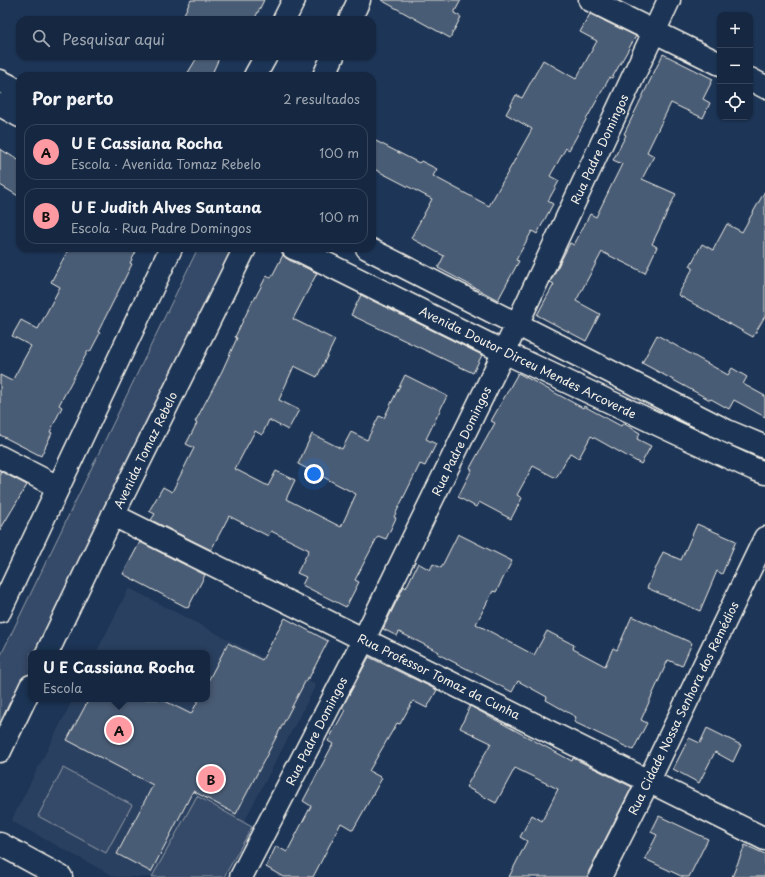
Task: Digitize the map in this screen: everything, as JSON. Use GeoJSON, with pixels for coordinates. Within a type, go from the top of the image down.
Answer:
{"type":"FeatureCollection","features":[{"type":"Feature","properties":{"kind":"street"},"geometry":{"type":"LineString","coordinates":[[286,16],[294,0]]}},
{"type":"Feature","properties":{"kind":"street"},"geometry":{"type":"LineString","coordinates":[[352,16],[359,0]]}},
{"type":"Feature","properties":{"kind":"street"},"geometry":{"type":"LineString","coordinates":[[590,0],[717,62]]}},
{"type":"Feature","properties":{"kind":"street","name":"Rua Padre Domingos"},"geometry":{"type":"LineString","coordinates":[[241,877],[364,639],[504,352],[669,0]]}},
{"type":"Feature","properties":{"kind":"street"},"geometry":{"type":"LineString","coordinates":[[257,72],[264,60]]}},
{"type":"Feature","properties":{"kind":"street"},"geometry":{"type":"LineString","coordinates":[[326,72],[331,60]]}},
{"type":"Feature","properties":{"kind":"street"},"geometry":{"type":"LineString","coordinates":[[0,81],[16,89]]}},
{"type":"Feature","properties":{"kind":"street"},"geometry":{"type":"LineString","coordinates":[[753,81],[765,87]]}},
{"type":"Feature","properties":{"kind":"street"},"geometry":{"type":"LineString","coordinates":[[0,105],[16,114]]}},
{"type":"Feature","properties":{"kind":"street"},"geometry":{"type":"LineString","coordinates":[[0,611],[169,252]]}},
{"type":"Feature","properties":{"kind":"street","name":"Avenida Tomaz Rebelo"},"geometry":{"type":"LineString","coordinates":[[48,650],[113,515],[243,252]]}},
{"type":"Feature","properties":{"kind":"street","name":"Avenida Doutor Dirceu Mendes Arcoverde"},"geometry":{"type":"LineString","coordinates":[[303,252],[504,352],[719,453],[765,473]]}},
{"type":"Feature","properties":{"kind":"street"},"geometry":{"type":"LineString","coordinates":[[375,252],[727,431],[765,447]]}},
{"type":"Feature","properties":{"kind":"street"},"geometry":{"type":"LineString","coordinates":[[719,453],[727,431]]}},
{"type":"Feature","properties":{"kind":"street"},"geometry":{"type":"LineString","coordinates":[[0,457],[58,487]]}},
{"type":"Feature","properties":{"kind":"street","name":"Rua Professor Tomaz da Cunha"},"geometry":{"type":"LineString","coordinates":[[113,515],[765,839]]}},
{"type":"Feature","properties":{"kind":"street","name":"Rua Cidade Nossa Senhora dos Remédios"},"geometry":{"type":"LineString","coordinates":[[600,877],[765,538]]}},
{"type":"Feature","properties":{"kind":"street"},"geometry":{"type":"LineString","coordinates":[[0,751],[28,692]]}},
{"type":"Feature","properties":{"kind":"street"},"geometry":{"type":"LineString","coordinates":[[0,844],[61,877]]}},
{"type":"Feature","properties":{"kind":"shaded area"},"geometry":{"type":"Polygon","coordinates":[[[196,252],[235,252],[42,650],[28,650],[28,679],[0,738],[0,657],[196,252]]]}},
{"type":"Feature","properties":{"kind":"shaded area"},"geometry":{"type":"Polygon","coordinates":[[[129,588],[316,685],[215,877],[115,877],[11,821],[71,702],[210,702],[210,650],[98,650],[129,588]]]}},
{"type":"Feature","properties":{"kind":"shaded area"},"geometry":{"type":"Polygon","coordinates":[[[63,768],[132,805],[106,853],[38,816],[63,768]]]}},
{"type":"Feature","properties":{"kind":"shaded area"},"geometry":{"type":"Polygon","coordinates":[[[197,796],[252,827],[224,877],[152,877],[197,796]]]}},
{"type":"Feature","properties":{"kind":"building"},"geometry":{"type":"Polygon","coordinates":[[[191,0],[264,0],[256,16],[188,16],[184,14],[191,0]]]}},
{"type":"Feature","properties":{"kind":"building"},"geometry":{"type":"Polygon","coordinates":[[[381,0],[461,0],[454,13],[461,17],[450,38],[381,0]]]}},
{"type":"Feature","properties":{"kind":"building"},"geometry":{"type":"Polygon","coordinates":[[[590,14],[636,36],[612,78],[610,77],[569,150],[566,148],[550,176],[559,181],[548,201],[553,204],[537,234],[532,231],[516,260],[519,261],[498,300],[438,268],[444,256],[411,238],[432,199],[376,170],[376,141],[419,163],[421,161],[437,169],[433,176],[489,206],[532,129],[506,114],[516,95],[522,98],[543,60],[576,79],[597,41],[580,32],[590,14]]]}},
{"type":"Feature","properties":{"kind":"building"},"geometry":{"type":"Polygon","coordinates":[[[663,54],[713,79],[703,99],[710,103],[703,118],[671,103],[647,152],[654,156],[642,179],[676,194],[652,244],[657,247],[645,273],[602,252],[576,301],[600,314],[586,341],[537,315],[554,284],[550,282],[570,243],[574,245],[590,214],[596,217],[622,164],[613,160],[663,54]]]}},
{"type":"Feature","properties":{"kind":"building"},"geometry":{"type":"Polygon","coordinates":[[[196,60],[218,60],[213,72],[188,72],[196,60]]]}},
{"type":"Feature","properties":{"kind":"building"},"geometry":{"type":"Polygon","coordinates":[[[0,149],[16,159],[16,195],[0,185],[0,149]]]}},
{"type":"Feature","properties":{"kind":"building"},"geometry":{"type":"Polygon","coordinates":[[[765,191],[765,316],[753,337],[678,295],[693,268],[690,266],[702,244],[713,250],[727,224],[742,232],[765,191]]]}},
{"type":"Feature","properties":{"kind":"building"},"geometry":{"type":"Polygon","coordinates":[[[67,252],[136,252],[130,263],[132,264],[98,332],[100,333],[90,352],[88,351],[59,405],[62,407],[41,456],[0,435],[0,375],[12,381],[31,346],[12,336],[21,320],[38,329],[60,287],[51,282],[67,252]]]}},
{"type":"Feature","properties":{"kind":"building"},"geometry":{"type":"Polygon","coordinates":[[[283,255],[289,260],[317,273],[293,319],[335,340],[317,377],[294,366],[279,400],[299,410],[288,430],[269,420],[262,435],[255,431],[235,469],[268,486],[276,471],[295,480],[286,499],[341,527],[356,494],[298,464],[312,434],[342,449],[351,432],[367,440],[379,416],[384,418],[405,375],[447,396],[426,439],[436,444],[425,466],[420,464],[394,517],[396,518],[386,539],[378,536],[355,580],[359,582],[346,607],[302,585],[306,577],[297,573],[309,550],[271,531],[268,536],[229,516],[211,550],[151,520],[155,514],[149,511],[163,487],[172,492],[194,448],[186,444],[197,423],[195,422],[222,371],[237,338],[235,337],[253,300],[267,275],[271,278],[283,255]]]}},
{"type":"Feature","properties":{"kind":"building"},"geometry":{"type":"Polygon","coordinates":[[[361,295],[482,355],[473,373],[351,315],[361,295]]]}},
{"type":"Feature","properties":{"kind":"building"},"geometry":{"type":"Polygon","coordinates":[[[657,335],[728,375],[732,368],[747,377],[743,384],[765,396],[765,417],[734,400],[729,409],[642,363],[657,335]]]}},
{"type":"Feature","properties":{"kind":"building"},"geometry":{"type":"Polygon","coordinates":[[[518,373],[583,408],[584,406],[621,426],[623,423],[640,433],[637,439],[651,446],[641,464],[591,436],[579,458],[570,453],[556,478],[533,466],[517,495],[522,498],[511,519],[479,502],[476,507],[458,497],[472,469],[470,468],[495,423],[491,421],[518,373]]]}},
{"type":"Feature","properties":{"kind":"building"},"geometry":{"type":"Polygon","coordinates":[[[0,471],[27,485],[0,530],[0,471]]]}},
{"type":"Feature","properties":{"kind":"building"},"geometry":{"type":"Polygon","coordinates":[[[697,524],[736,541],[722,574],[717,571],[700,611],[647,588],[663,552],[681,560],[697,524]]]}},
{"type":"Feature","properties":{"kind":"building"},"geometry":{"type":"Polygon","coordinates":[[[458,534],[512,561],[496,592],[493,591],[476,624],[534,655],[547,631],[574,645],[573,649],[605,666],[613,648],[617,650],[632,616],[692,643],[682,666],[668,660],[641,720],[647,723],[633,750],[574,722],[576,717],[546,700],[547,697],[518,681],[512,692],[399,632],[397,636],[383,629],[404,586],[406,588],[418,563],[430,570],[433,564],[441,568],[458,534]]]}},
{"type":"Feature","properties":{"kind":"building"},"geometry":{"type":"Polygon","coordinates":[[[140,542],[205,575],[188,608],[123,574],[140,542]]]}},
{"type":"Feature","properties":{"kind":"building"},"geometry":{"type":"Polygon","coordinates":[[[285,618],[328,641],[236,814],[193,791],[151,872],[117,854],[153,785],[67,740],[87,702],[167,702],[191,714],[197,702],[210,702],[210,677],[228,643],[262,660],[285,618]]]}},
{"type":"Feature","properties":{"kind":"building"},"geometry":{"type":"Polygon","coordinates":[[[369,657],[437,690],[427,708],[413,701],[400,724],[397,723],[369,771],[382,778],[353,830],[341,823],[313,877],[283,877],[266,867],[276,846],[287,852],[311,806],[303,801],[333,744],[328,741],[345,710],[342,708],[369,657]]]}},
{"type":"Feature","properties":{"kind":"building"},"geometry":{"type":"Polygon","coordinates":[[[470,706],[572,761],[573,758],[632,787],[589,871],[588,877],[509,877],[527,841],[520,837],[532,815],[542,821],[558,789],[515,768],[496,803],[466,787],[491,743],[460,728],[470,706]]]}},
{"type":"Feature","properties":{"kind":"building"},"geometry":{"type":"Polygon","coordinates":[[[707,728],[741,745],[733,762],[715,752],[699,783],[673,769],[689,738],[700,743],[707,728]]]}},
{"type":"Feature","properties":{"kind":"building"},"geometry":{"type":"Polygon","coordinates":[[[659,816],[708,839],[689,877],[683,877],[645,859],[657,835],[651,832],[659,816]]]}},
{"type":"Feature","properties":{"kind":"building"},"geometry":{"type":"Polygon","coordinates":[[[745,845],[765,854],[765,877],[732,877],[745,845]]]}},
{"type":"Feature","properties":{"kind":"place","name":"U E Cassiana Rocha"},"geometry":{"type":"Point","coordinates":[119,730]}},
{"type":"Feature","properties":{"kind":"place","name":"U E Judith Alves Santana"},"geometry":{"type":"Point","coordinates":[211,779]}}]}
